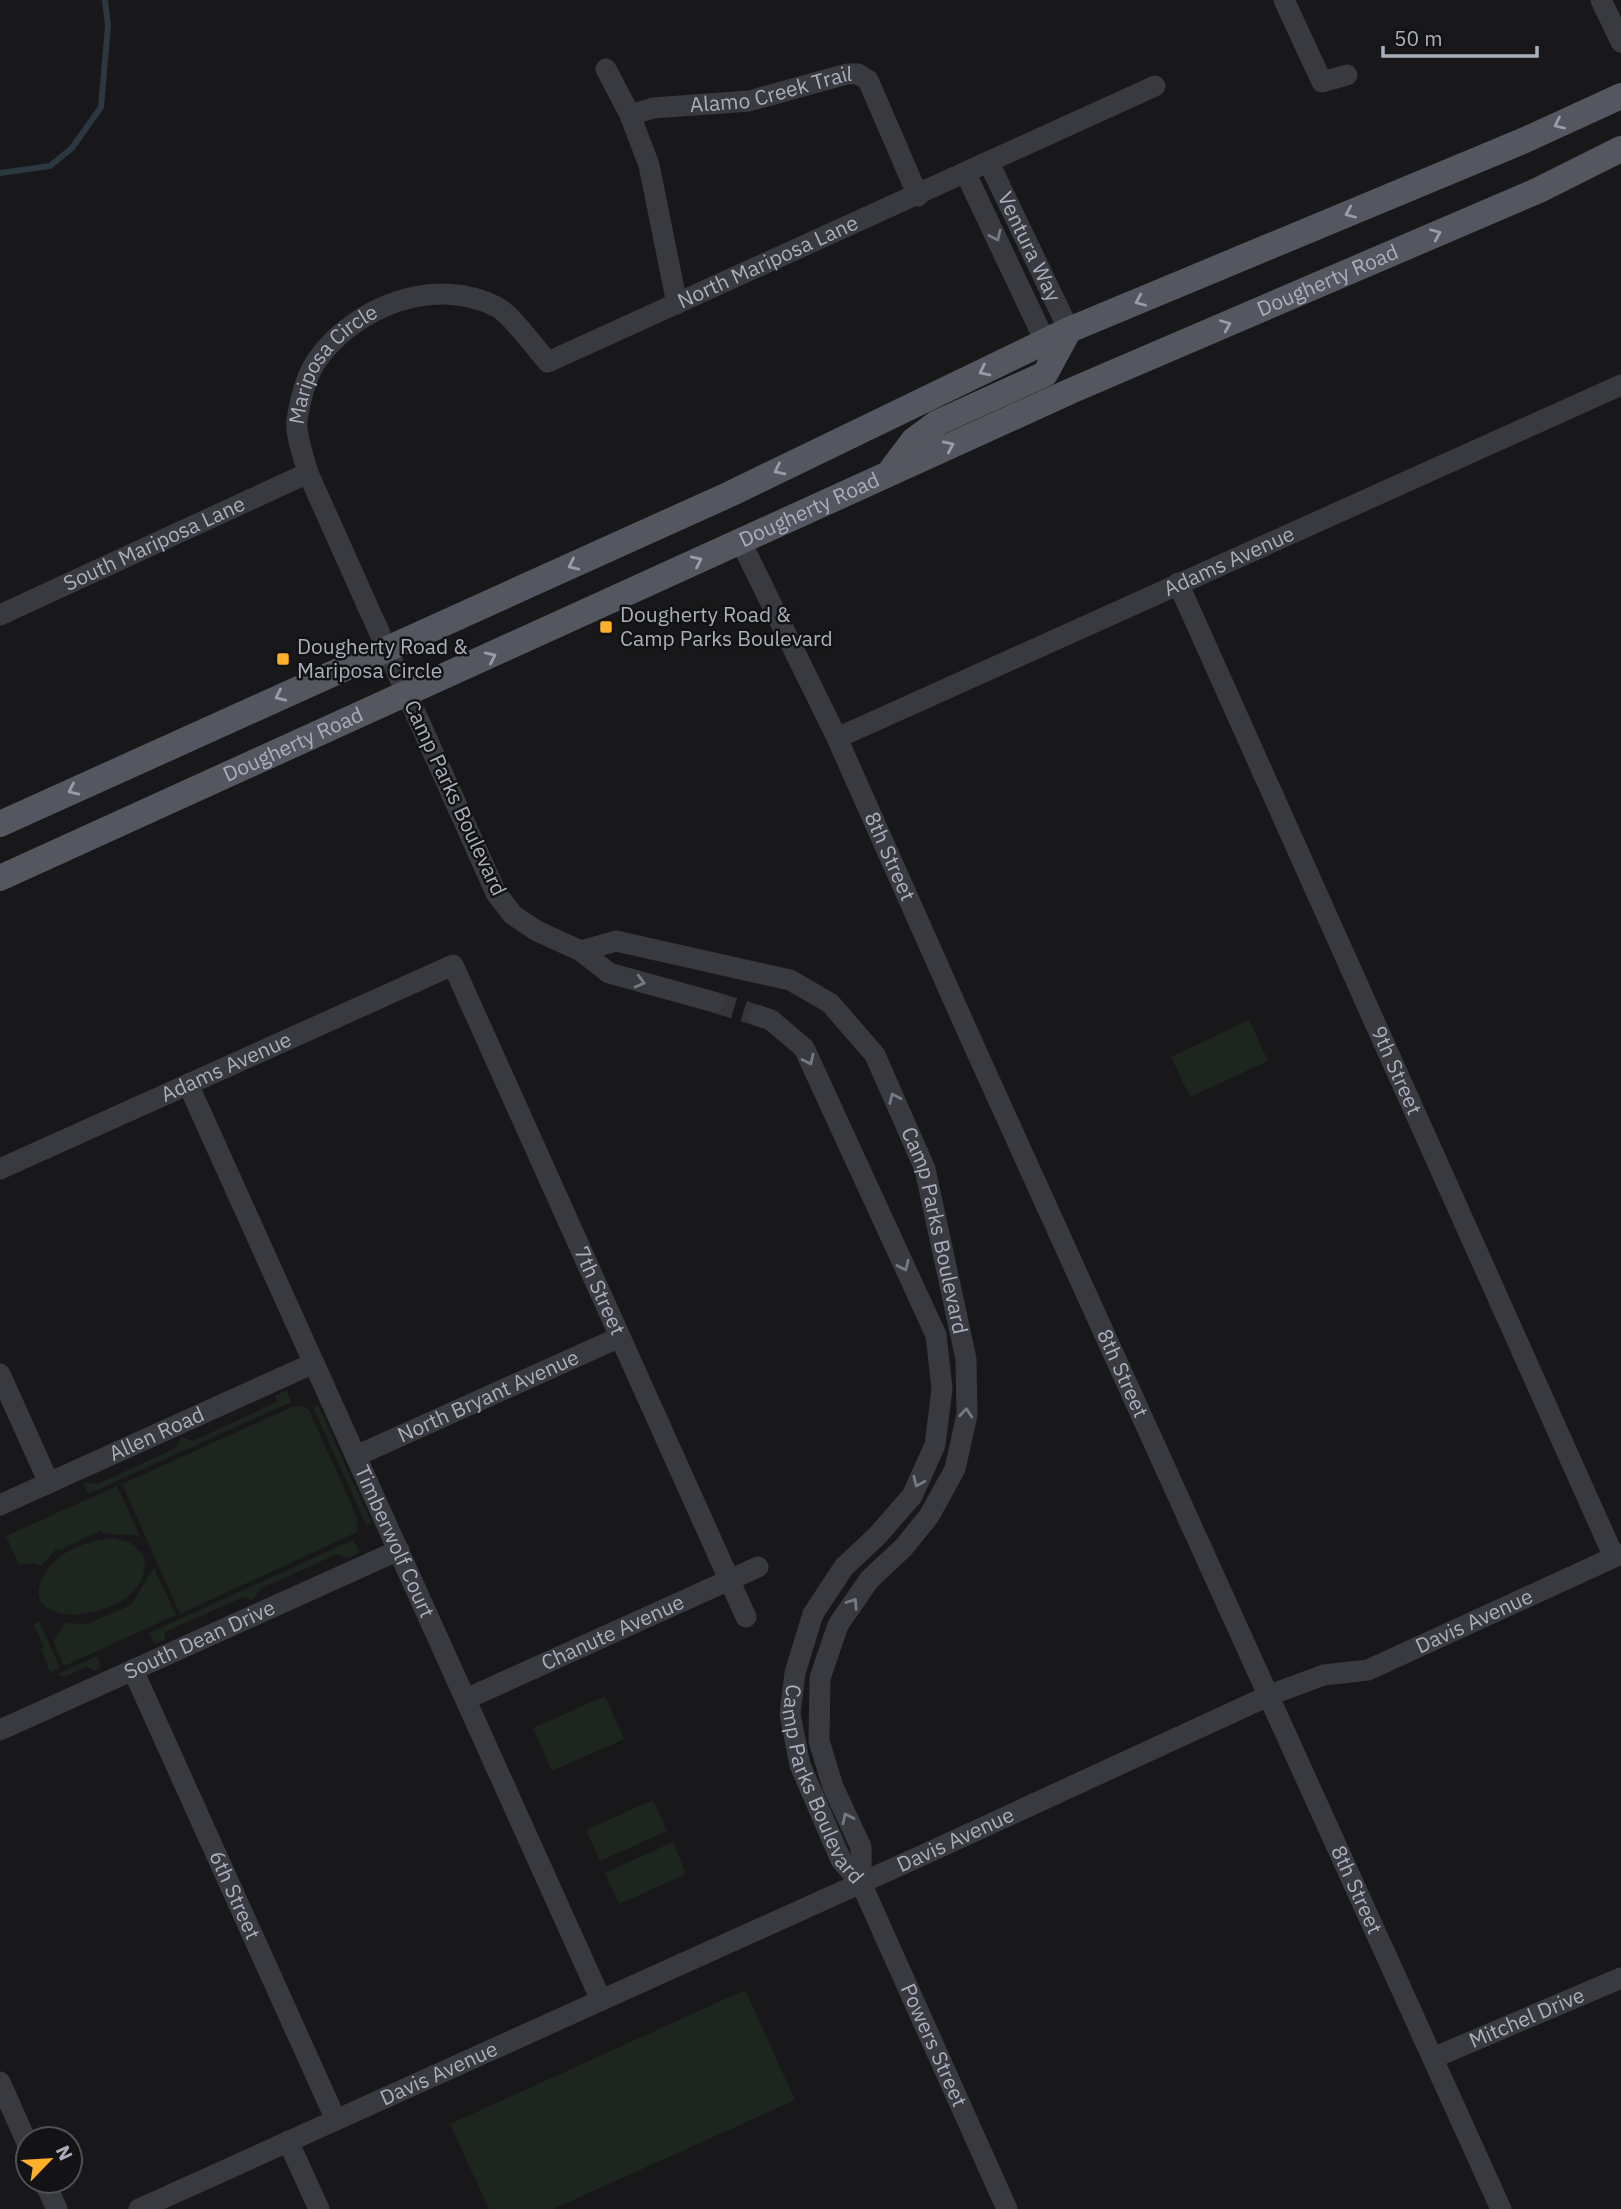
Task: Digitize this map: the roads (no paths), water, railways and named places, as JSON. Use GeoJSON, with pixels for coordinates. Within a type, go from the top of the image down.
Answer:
{"type":"FeatureCollection","features":[{"type":"Feature","properties":{"kind":"main road"},"geometry":{"type":"LineString","coordinates":[[0,824],[730,494],[1057,336],[1512,145],[1621,96]]}},
{"type":"Feature","properties":{"kind":"main road","name":"Dougherty Road"},"geometry":{"type":"LineString","coordinates":[[0,878],[1073,390],[1539,190],[1621,149]]}},
{"type":"Feature","properties":{"kind":"main road"},"geometry":{"type":"LineString","coordinates":[[889,473],[914,441],[937,423],[1045,374],[1057,336]]}},
{"type":"Feature","properties":{"kind":"street"},"geometry":{"type":"LineString","coordinates":[[1601,0],[1621,42]]}},
{"type":"Feature","properties":{"kind":"street"},"geometry":{"type":"LineString","coordinates":[[1288,2],[1322,82],[1347,75]]}},
{"type":"Feature","properties":{"kind":"street"},"geometry":{"type":"LineString","coordinates":[[606,69],[630,115],[649,165],[677,304]]}},
{"type":"Feature","properties":{"kind":"street","name":"Alamo Creek Trail"},"geometry":{"type":"LineString","coordinates":[[630,115],[653,108],[749,101],[859,74],[868,80],[918,196]]}},
{"type":"Feature","properties":{"kind":"street","name":"North Mariposa Lane"},"geometry":{"type":"LineString","coordinates":[[548,362],[967,174],[1155,86]]}},
{"type":"Feature","properties":{"kind":"street","name":"Ventura Way"},"geometry":{"type":"LineString","coordinates":[[989,163],[1057,336]]}},
{"type":"Feature","properties":{"kind":"street","name":"Ventura Way"},"geometry":{"type":"LineString","coordinates":[[967,174],[1057,336]]}},
{"type":"Feature","properties":{"kind":"street","name":"Mariposa Circle"},"geometry":{"type":"LineString","coordinates":[[387,647],[307,473],[297,424],[304,391],[316,361],[337,337],[375,310],[419,294],[461,296],[499,307],[548,362]]}},
{"type":"Feature","properties":{"kind":"street","name":"Adams Avenue"},"geometry":{"type":"LineString","coordinates":[[837,738],[1621,385]]}},
{"type":"Feature","properties":{"kind":"street","name":"South Mariposa Lane"},"geometry":{"type":"LineString","coordinates":[[0,615],[307,473]]}},
{"type":"Feature","properties":{"kind":"street","name":"8th Street"},"geometry":{"type":"LineString","coordinates":[[740,540],[837,738],[963,1023],[1502,2209]]}},
{"type":"Feature","properties":{"kind":"street","name":"9th Street"},"geometry":{"type":"LineString","coordinates":[[1178,583],[1617,1555]]}},
{"type":"Feature","properties":{"kind":"street","name":"Camp Parks Boulevard"},"geometry":{"type":"LineString","coordinates":[[387,647],[405,693],[496,893],[513,915],[537,931],[581,951],[608,973],[714,1002]]}},
{"type":"Feature","properties":{"kind":"street","name":"Camp Parks Boulevard"},"geometry":{"type":"LineString","coordinates":[[581,951],[616,941],[790,980],[830,1003],[875,1055],[925,1169],[966,1359],[967,1415],[955,1469],[929,1516],[904,1547],[869,1580],[838,1625],[820,1678],[819,1741],[833,1787],[861,1847],[861,1883]]}},
{"type":"Feature","properties":{"kind":"street","name":"Adams Avenue"},"geometry":{"type":"LineString","coordinates":[[0,1169],[453,965]]}},
{"type":"Feature","properties":{"kind":"street","name":"7th Street"},"geometry":{"type":"LineString","coordinates":[[453,965],[746,1617]]}},
{"type":"Feature","properties":{"kind":"street","name":"Camp Parks Boulevard"},"geometry":{"type":"LineString","coordinates":[[760,1016],[771,1020],[804,1048],[936,1335],[942,1389],[935,1445],[912,1496],[877,1536],[844,1567],[813,1614],[794,1673],[790,1714],[800,1765],[841,1860],[861,1883]]}},
{"type":"Feature","properties":{"kind":"street","name":"Timberwolf Court"},"geometry":{"type":"LineString","coordinates":[[188,1084],[601,2000]]}},
{"type":"Feature","properties":{"kind":"street","name":"North Bryant Avenue"},"geometry":{"type":"LineString","coordinates":[[356,1456],[620,1337]]}},
{"type":"Feature","properties":{"kind":"street","name":"Allen Road"},"geometry":{"type":"LineString","coordinates":[[0,1505],[314,1363]]}},
{"type":"Feature","properties":{"kind":"street"},"geometry":{"type":"LineString","coordinates":[[0,1374],[49,1483]]}},
{"type":"Feature","properties":{"kind":"street","name":"South Dean Drive"},"geometry":{"type":"LineString","coordinates":[[0,1730],[399,1550]]}},
{"type":"Feature","properties":{"kind":"street","name":"Davis Avenue"},"geometry":{"type":"LineString","coordinates":[[139,2209],[1270,1695],[1324,1675],[1368,1670],[1617,1555]]}},
{"type":"Feature","properties":{"kind":"street","name":"Chanute Avenue"},"geometry":{"type":"LineString","coordinates":[[466,1699],[758,1567]]}},
{"type":"Feature","properties":{"kind":"street","name":"6th Street"},"geometry":{"type":"LineString","coordinates":[[133,1670],[336,2120]]}},
{"type":"Feature","properties":{"kind":"street","name":"Powers Street"},"geometry":{"type":"LineString","coordinates":[[861,1883],[1007,2209]]}},
{"type":"Feature","properties":{"kind":"street","name":"Mitchel Drive"},"geometry":{"type":"LineString","coordinates":[[1433,2058],[1621,1978]]}},
{"type":"Feature","properties":{"kind":"street"},"geometry":{"type":"LineString","coordinates":[[0,2082],[19,2125]]}},
{"type":"Feature","properties":{"kind":"street"},"geometry":{"type":"LineString","coordinates":[[288,2141],[318,2209]]}},
{"type":"Feature","properties":{"kind":"waterway"},"geometry":{"type":"LineString","coordinates":[[0,173],[50,166],[72,148],[101,107],[108,26],[105,0]]}},
{"type":"Feature","properties":{"kind":"tunnel"},"geometry":{"type":"LineString","coordinates":[[714,1002],[759,1016]]}},
{"type":"Feature","properties":{"kind":"place","name":"Dougherty Road & Camp Parks Boulevard"},"geometry":{"type":"Point","coordinates":[606,627]}},
{"type":"Feature","properties":{"kind":"place","name":"Dougherty Road & Mariposa Circle"},"geometry":{"type":"Point","coordinates":[283,659]}}]}
